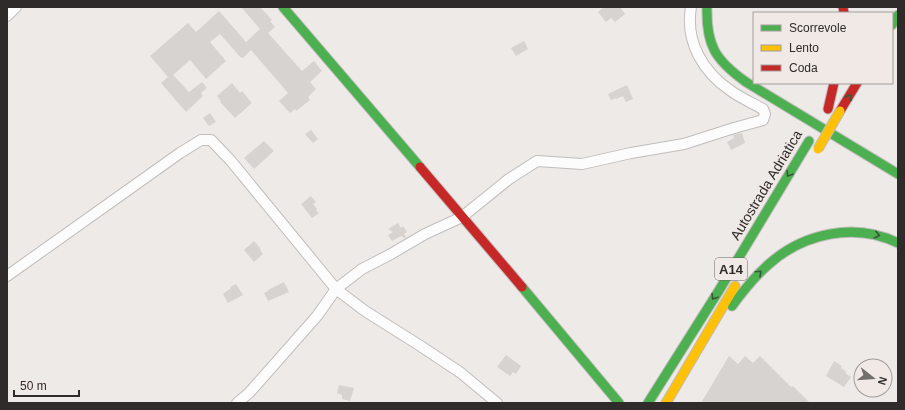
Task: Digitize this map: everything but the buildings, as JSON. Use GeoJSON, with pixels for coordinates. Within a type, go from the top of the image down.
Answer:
{"type":"FeatureCollection","features":[{"type":"Feature","properties":{"kind":"main road"},"geometry":{"type":"LineString","coordinates":[[283,7],[462,216],[619,403]]}},
{"type":"Feature","properties":{"kind":"main road"},"geometry":{"type":"LineString","coordinates":[[707,7],[706,28],[708,37],[716,54],[728,68],[746,82],[898,174]]}},
{"type":"Feature","properties":{"kind":"main road"},"geometry":{"type":"LineString","coordinates":[[828,109],[834,84]]}},
{"type":"Feature","properties":{"kind":"main road","name":"Autostrada Adriatica"},"geometry":{"type":"LineString","coordinates":[[650,400],[718,292],[841,84]]}},
{"type":"Feature","properties":{"kind":"main road","name":"Autostrada Adriatica"},"geometry":{"type":"LineString","coordinates":[[816,152],[856,84]]}},
{"type":"Feature","properties":{"kind":"main road","name":"A14"},"geometry":{"type":"LineString","coordinates":[[678,384],[693,366],[738,298],[755,277],[785,251],[808,240],[835,233],[850,232],[873,234],[898,243]]}},
{"type":"Feature","properties":{"kind":"main road","name":"A14"},"geometry":{"type":"LineString","coordinates":[[666,403],[741,275]]}},
{"type":"Feature","properties":{"kind":"street"},"geometry":{"type":"LineString","coordinates":[[7,16],[16,7]]}},
{"type":"Feature","properties":{"kind":"street"},"geometry":{"type":"LineString","coordinates":[[237,403],[249,393],[312,321],[336,289],[362,269],[425,234],[462,216],[509,179],[537,161],[582,164],[631,153],[684,144],[763,120],[765,114],[763,109],[732,92],[721,84],[703,64],[695,50],[690,30],[691,7]]}},
{"type":"Feature","properties":{"kind":"street"},"geometry":{"type":"LineString","coordinates":[[7,276],[180,153],[200,140],[211,140],[231,161],[336,289],[365,312],[461,373],[497,403]]}},
{"type":"Feature","properties":{"kind":"traffic: fast"},"geometry":{"type":"LineString","coordinates":[[283,7],[420,167]]}},
{"type":"Feature","properties":{"kind":"traffic: fast"},"geometry":{"type":"LineString","coordinates":[[707,7],[708,32],[714,50],[720,59],[735,74],[898,174]]}},
{"type":"Feature","properties":{"kind":"traffic: fast"},"geometry":{"type":"LineString","coordinates":[[893,23],[898,15]]}},
{"type":"Feature","properties":{"kind":"traffic: fast"},"geometry":{"type":"LineString","coordinates":[[648,403],[718,292],[809,141]]}},
{"type":"Feature","properties":{"kind":"traffic: fast"},"geometry":{"type":"LineString","coordinates":[[732,306],[749,284],[769,264],[783,253],[814,238],[848,232],[865,233],[898,243]]}},
{"type":"Feature","properties":{"kind":"traffic: fast"},"geometry":{"type":"LineString","coordinates":[[522,287],[619,403]]}},
{"type":"Feature","properties":{"kind":"traffic: slow"},"geometry":{"type":"LineString","coordinates":[[818,149],[840,111]]}},
{"type":"Feature","properties":{"kind":"traffic: slow"},"geometry":{"type":"LineString","coordinates":[[666,403],[735,286]]}},
{"type":"Feature","properties":{"kind":"traffic: jam"},"geometry":{"type":"LineString","coordinates":[[843,7],[844,12]]}},
{"type":"Feature","properties":{"kind":"traffic: jam"},"geometry":{"type":"LineString","coordinates":[[828,109],[834,84]]}},
{"type":"Feature","properties":{"kind":"traffic: jam"},"geometry":{"type":"LineString","coordinates":[[840,111],[856,84]]}},
{"type":"Feature","properties":{"kind":"traffic: jam"},"geometry":{"type":"LineString","coordinates":[[420,167],[522,287]]}}]}
